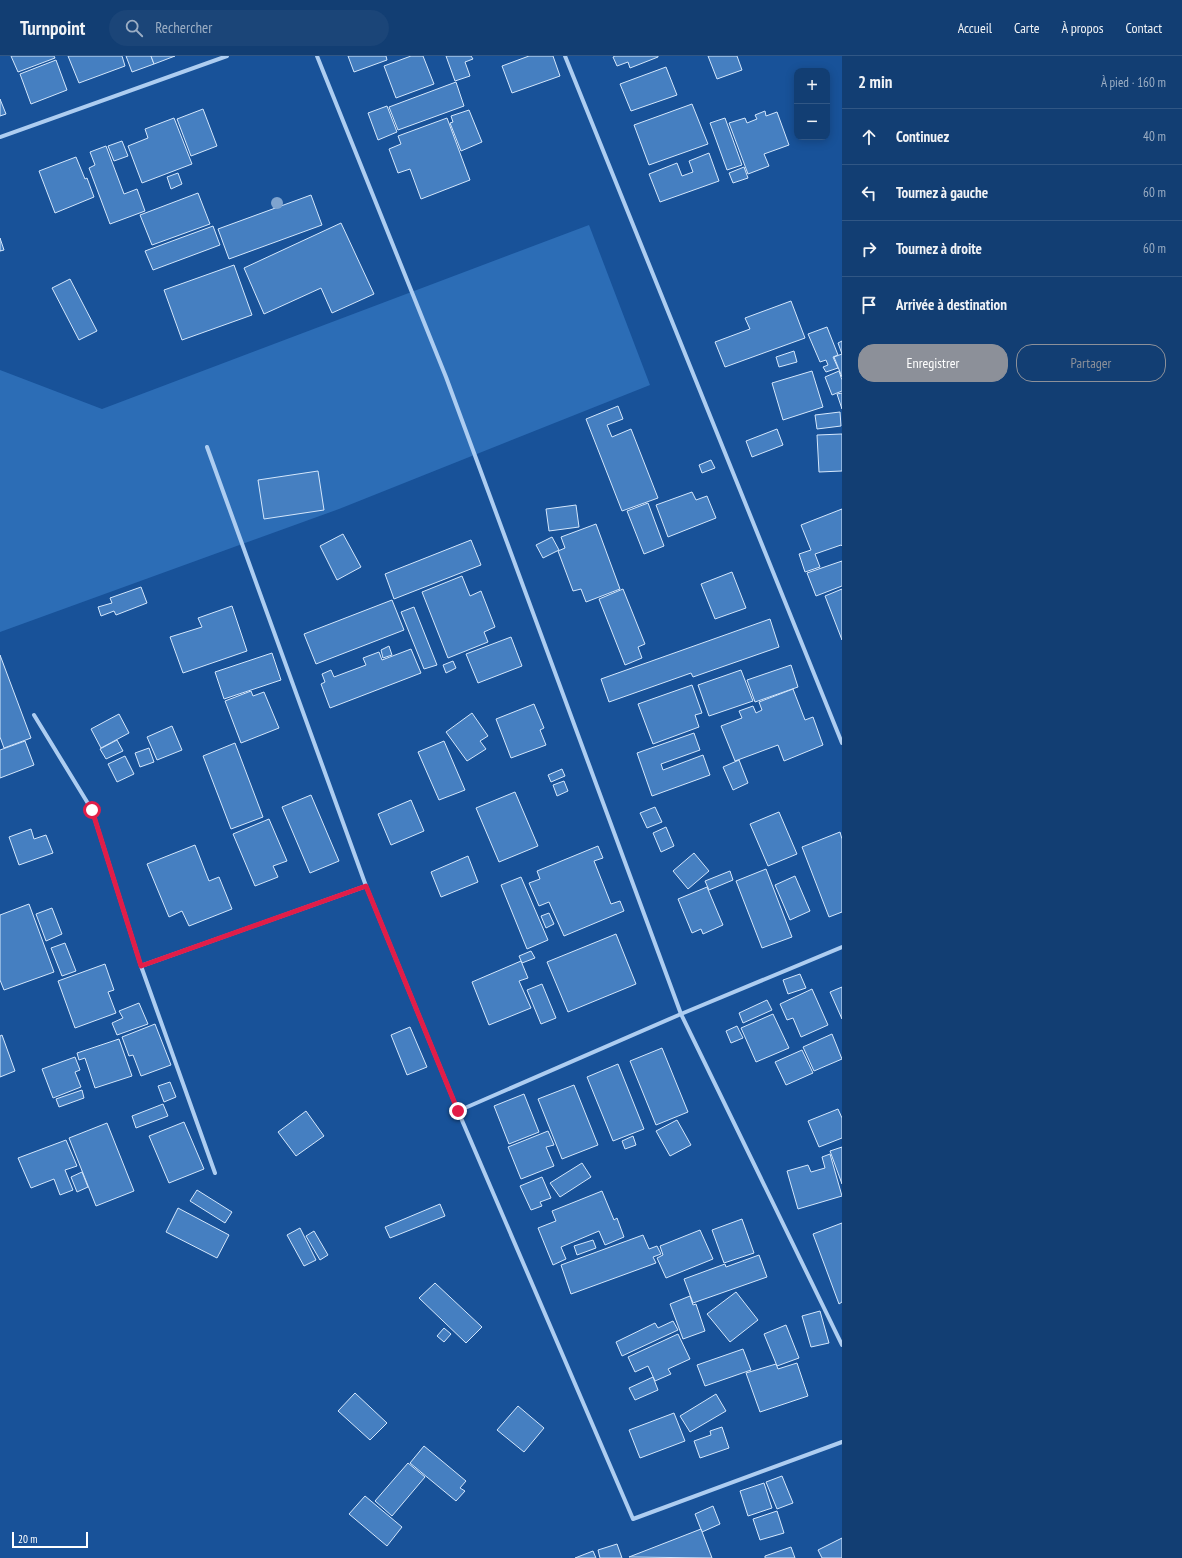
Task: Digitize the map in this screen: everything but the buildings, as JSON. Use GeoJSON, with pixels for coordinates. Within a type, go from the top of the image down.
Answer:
{"type":"FeatureCollection","features":[{"type":"Feature","properties":{"kind":"street"},"geometry":{"type":"LineString","coordinates":[[0,138],[227,56]]}},
{"type":"Feature","properties":{"kind":"street"},"geometry":{"type":"LineString","coordinates":[[317,56],[446,377],[681,1014],[842,1345]]}},
{"type":"Feature","properties":{"kind":"street"},"geometry":{"type":"LineString","coordinates":[[565,56],[842,743]]}},
{"type":"Feature","properties":{"kind":"street"},"geometry":{"type":"LineString","coordinates":[[208,447],[366,886],[458,1111],[633,1519],[842,1442]]}},
{"type":"Feature","properties":{"kind":"street"},"geometry":{"type":"LineString","coordinates":[[34,715],[92,810],[141,966],[215,1173]]}},
{"type":"Feature","properties":{"kind":"street"},"geometry":{"type":"LineString","coordinates":[[141,966],[366,886]]}},
{"type":"Feature","properties":{"kind":"street"},"geometry":{"type":"LineString","coordinates":[[458,1111],[681,1014],[842,947]]}},
{"type":"Feature","properties":{"kind":"shaded area"},"geometry":{"type":"Polygon","coordinates":[[[589,225],[650,385],[339,509],[0,632],[0,370],[102,409],[589,225]]]}},
{"type":"Feature","properties":{"kind":"route"},"geometry":{"type":"LineString","coordinates":[[92,810],[141,966],[366,886],[458,1111]]}}]}
